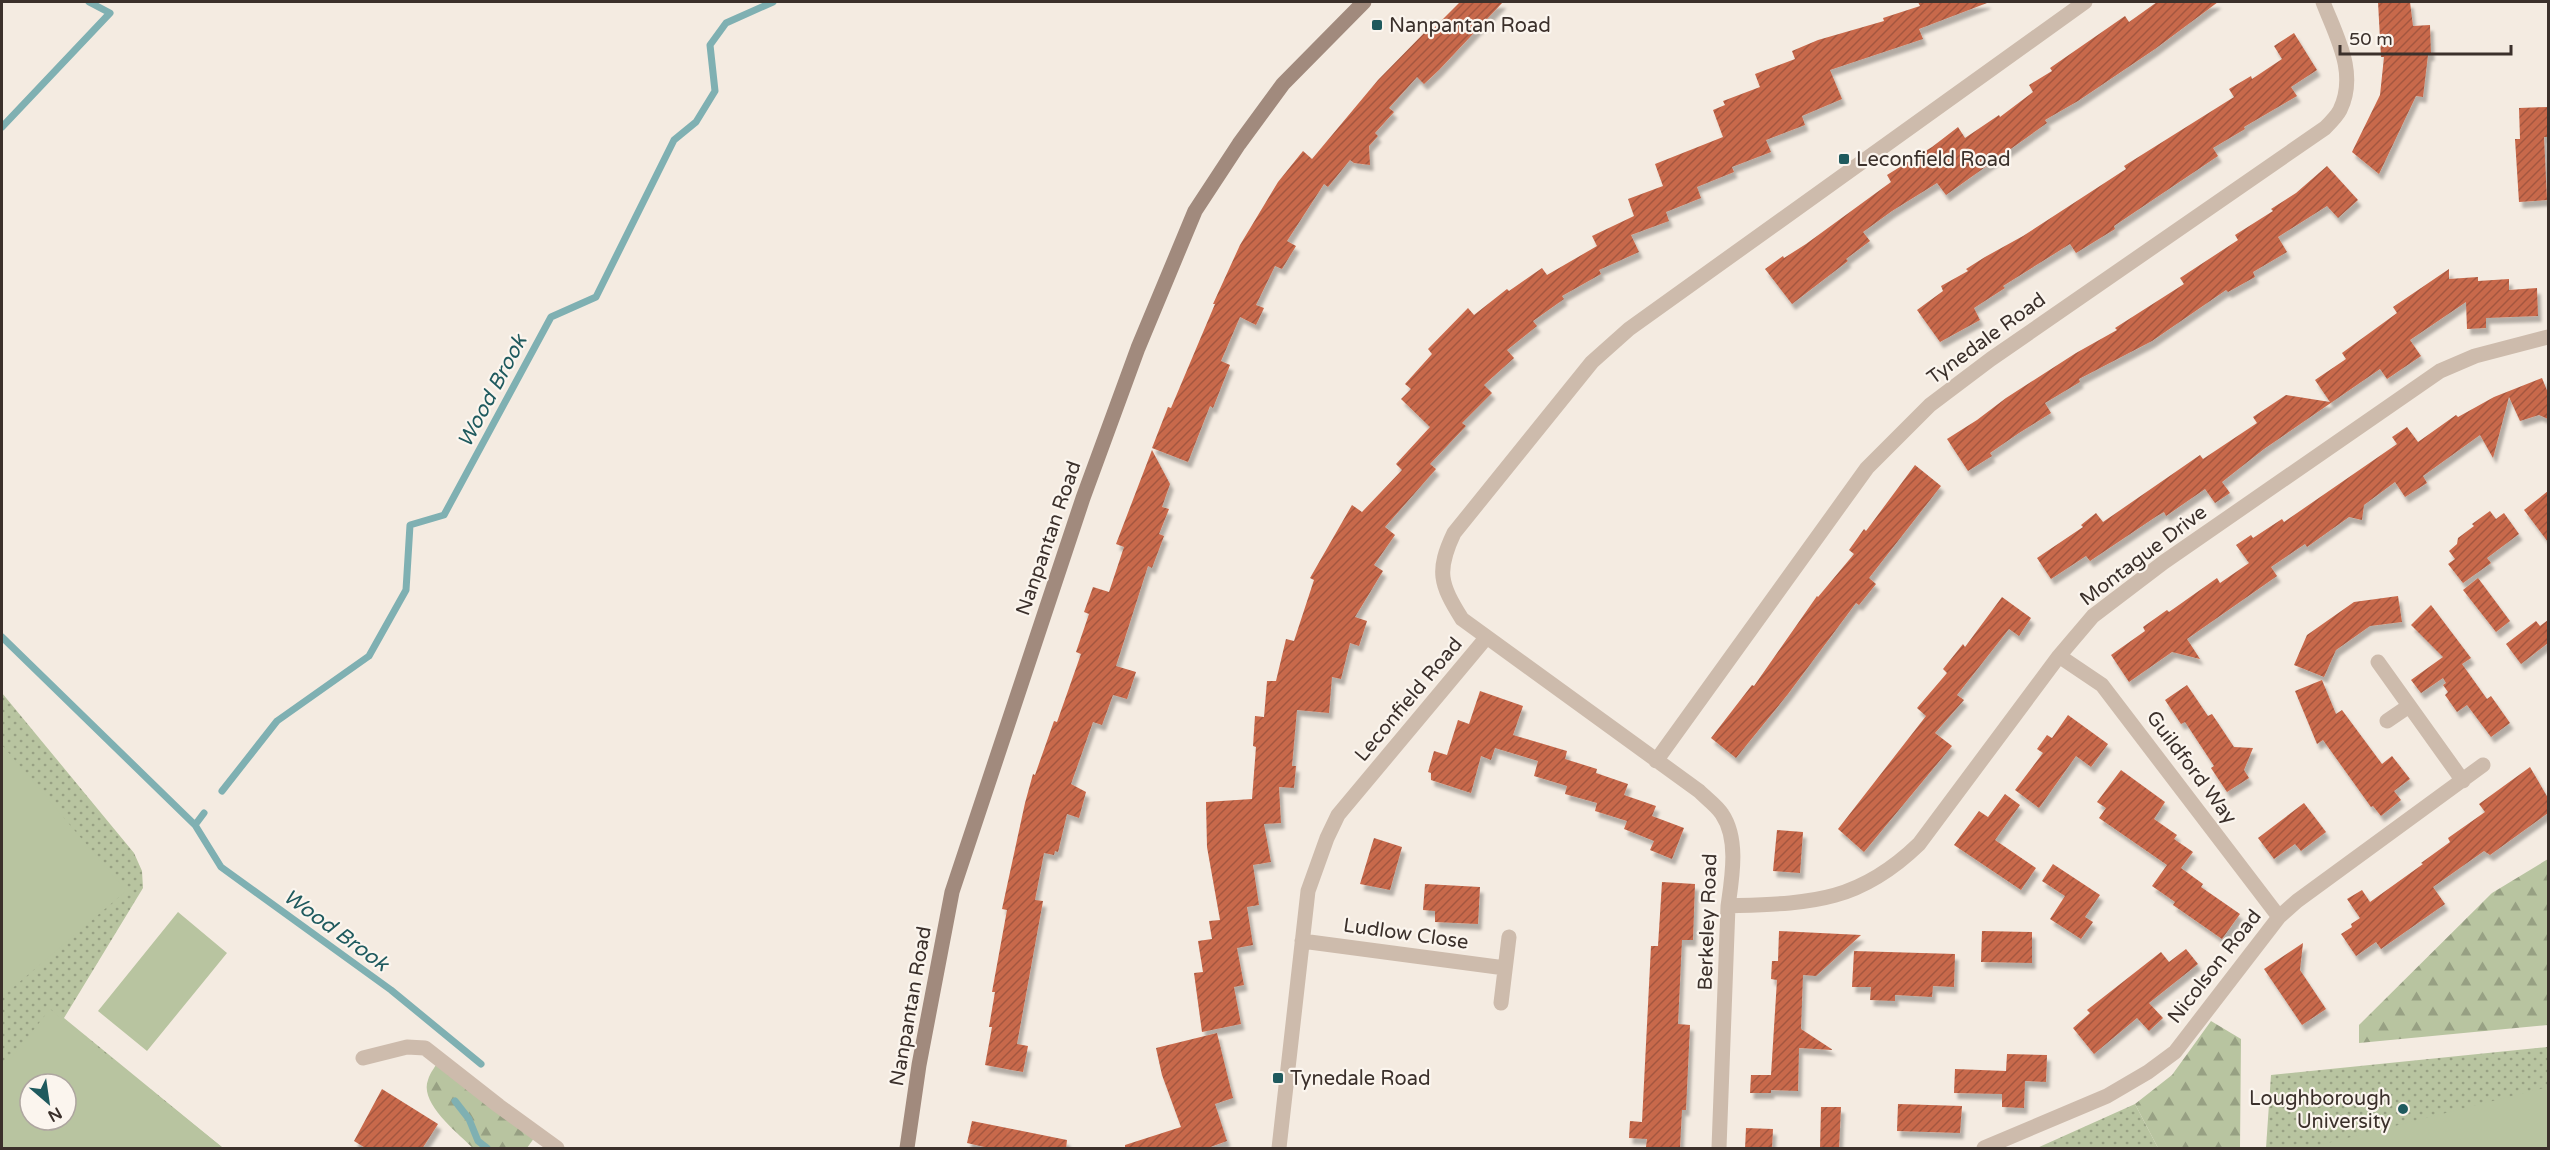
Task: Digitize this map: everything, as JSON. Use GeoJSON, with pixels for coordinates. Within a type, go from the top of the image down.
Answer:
{"type":"FeatureCollection","features":[{"type":"Feature","properties":{"kind":"street","name":"Nanpantan Road"},"geometry":{"type":"LineString","coordinates":[[907,1149],[919,1065],[952,892],[1083,498],[1138,348],[1195,211],[1239,144],[1283,84],[1364,2]]}},
{"type":"Feature","properties":{"kind":"street","name":"Leconfield Road"},"geometry":{"type":"LineString","coordinates":[[1279,1149],[1308,891],[1324,846],[1338,815],[1486,638],[1462,619],[1449,599],[1443,580],[1442,558],[1454,533],[1592,362],[1629,329],[2085,2]]}},
{"type":"Feature","properties":{"kind":"street","name":"Tynedale Road"},"geometry":{"type":"LineString","coordinates":[[1656,761],[1860,476],[1895,438],[1930,405],[1990,359],[2325,128],[2340,111],[2346,88],[2347,64],[2323,2]]}},
{"type":"Feature","properties":{"kind":"street","name":"Montague Drive"},"geometry":{"type":"LineString","coordinates":[[1728,906],[1803,903],[1841,895],[1878,878],[1919,844],[2059,656],[2093,616],[2164,562],[2440,371],[2475,356],[2548,338]]}},
{"type":"Feature","properties":{"kind":"street","name":"Berkeley Road"},"geometry":{"type":"LineString","coordinates":[[1486,638],[1699,791],[1722,814],[1731,836],[1732,858],[1728,906],[1719,1149]]}},
{"type":"Feature","properties":{"kind":"street","name":"Guildford Way"},"geometry":{"type":"LineString","coordinates":[[2059,656],[2102,685],[2279,916]]}},
{"type":"Feature","properties":{"kind":"street"},"geometry":{"type":"LineString","coordinates":[[2378,662],[2463,781]]}},
{"type":"Feature","properties":{"kind":"street"},"geometry":{"type":"LineString","coordinates":[[2387,721],[2409,706]]}},
{"type":"Feature","properties":{"kind":"street","name":"Nicolson Road"},"geometry":{"type":"LineString","coordinates":[[1984,1149],[2107,1096],[2148,1072],[2175,1052],[2279,916],[2296,901],[2483,765]]}},
{"type":"Feature","properties":{"kind":"street"},"geometry":{"type":"LineString","coordinates":[[1501,1003],[1509,937]]}},
{"type":"Feature","properties":{"kind":"street","name":"Ludlow Close"},"geometry":{"type":"LineString","coordinates":[[1302,941],[1505,968]]}},
{"type":"Feature","properties":{"kind":"street"},"geometry":{"type":"LineString","coordinates":[[363,1058],[407,1047],[425,1048],[499,1107],[557,1149]]}},
{"type":"Feature","properties":{"kind":"green space"},"geometry":{"type":"Polygon","coordinates":[[[2,693],[134,853],[142,871],[143,888],[64,1018],[223,1148],[2,1148],[2,693]]]}},
{"type":"Feature","properties":{"kind":"green space"},"geometry":{"type":"Polygon","coordinates":[[[2,745],[126,891],[2,997],[2,745]]]}},
{"type":"Feature","properties":{"kind":"green space"},"geometry":{"type":"Polygon","coordinates":[[[2548,859],[2548,1025],[2359,1043],[2359,1025],[2492,893],[2548,859]]]}},
{"type":"Feature","properties":{"kind":"green space"},"geometry":{"type":"Polygon","coordinates":[[[178,912],[227,953],[147,1051],[98,1011],[178,912]]]}},
{"type":"Feature","properties":{"kind":"green space"},"geometry":{"type":"Polygon","coordinates":[[[50,1009],[223,1148],[2,1148],[2,1070],[50,1009]]]}},
{"type":"Feature","properties":{"kind":"green space"},"geometry":{"type":"Polygon","coordinates":[[[2211,1021],[2241,1039],[2240,1148],[2158,1148],[2135,1104],[2172,1075],[2211,1021]]]}},
{"type":"Feature","properties":{"kind":"green space","name":"Loughborough University"},"geometry":{"type":"Polygon","coordinates":[[[2548,1047],[2548,1148],[2266,1148],[2271,1075],[2548,1047]]]}},
{"type":"Feature","properties":{"kind":"green space"},"geometry":{"type":"Polygon","coordinates":[[[440,1059],[537,1134],[527,1148],[473,1148],[450,1126],[434,1108],[427,1089],[429,1077],[440,1059]]]}},
{"type":"Feature","properties":{"kind":"green space"},"geometry":{"type":"Polygon","coordinates":[[[2548,1087],[2548,1148],[2308,1148],[2548,1087]]]}},
{"type":"Feature","properties":{"kind":"green space"},"geometry":{"type":"Polygon","coordinates":[[[2135,1104],[2158,1148],[2037,1148],[2135,1104]]]}},
{"type":"Feature","properties":{"kind":"building"},"geometry":{"type":"Polygon","coordinates":[[[1460,2],[1503,2],[1424,84],[1417,77],[1389,108],[1394,112],[1375,133],[1378,136],[1369,146],[1370,165],[1354,163],[1350,160],[1328,187],[1324,184],[1287,241],[1296,246],[1282,269],[1275,266],[1256,305],[1264,308],[1256,325],[1240,317],[1221,361],[1230,365],[1213,408],[1210,406],[1188,462],[1152,448],[1240,245],[1278,182],[1303,151],[1312,159],[1378,80],[1429,28],[1432,30],[1460,2]]]}},
{"type":"Feature","properties":{"kind":"building"},"geometry":{"type":"Polygon","coordinates":[[[1918,2],[1987,3],[1919,29],[1923,39],[1830,70],[1842,99],[1802,116],[1805,125],[1766,140],[1771,152],[1732,167],[1734,172],[1697,187],[1701,198],[1666,212],[1669,221],[1631,235],[1639,252],[1599,270],[1601,274],[1562,296],[1564,299],[1533,321],[1537,326],[1507,350],[1514,358],[1484,385],[1492,393],[1462,423],[1466,426],[1430,464],[1436,469],[1385,527],[1395,535],[1374,565],[1383,571],[1355,617],[1367,621],[1359,646],[1350,643],[1341,679],[1332,677],[1329,713],[1297,710],[1292,766],[1296,766],[1294,788],[1279,787],[1281,823],[1264,824],[1271,862],[1253,865],[1259,905],[1247,907],[1253,945],[1237,948],[1244,985],[1234,987],[1241,1024],[1202,1032],[1194,973],[1203,972],[1198,941],[1212,939],[1209,921],[1220,920],[1207,847],[1206,802],[1252,799],[1256,747],[1253,746],[1255,716],[1264,717],[1267,681],[1276,681],[1286,639],[1294,641],[1314,580],[1310,578],[1352,505],[1362,512],[1402,470],[1396,464],[1430,427],[1401,399],[1411,389],[1405,384],[1432,354],[1428,349],[1468,308],[1474,315],[1507,289],[1509,291],[1542,268],[1547,275],[1597,246],[1592,236],[1634,216],[1628,199],[1663,186],[1655,164],[1723,137],[1713,110],[1725,105],[1723,101],[1760,87],[1755,74],[1795,59],[1792,51],[1818,40],[1884,21],[1883,18],[1920,6],[1918,2]]]}},
{"type":"Feature","properties":{"kind":"building"},"geometry":{"type":"Polygon","coordinates":[[[2157,2],[2218,2],[2155,49],[2078,101],[2045,120],[2047,123],[1946,195],[1937,183],[1892,211],[1863,232],[1870,241],[1792,304],[1765,269],[1806,244],[1891,182],[1887,175],[1932,147],[1958,127],[1965,138],[1999,115],[2000,117],[2033,92],[2029,85],[2052,71],[2050,68],[2125,16],[2129,22],[2157,2]]]}},
{"type":"Feature","properties":{"kind":"building"},"geometry":{"type":"Polygon","coordinates":[[[2378,2],[2410,2],[2413,26],[2430,25],[2431,55],[2428,55],[2423,97],[2416,96],[2379,174],[2352,152],[2380,95],[2384,57],[2381,57],[2378,2]]]}},
{"type":"Feature","properties":{"kind":"building"},"geometry":{"type":"Polygon","coordinates":[[[2294,33],[2317,70],[2291,87],[2297,96],[2213,148],[2218,156],[2114,226],[2115,229],[2076,253],[2070,244],[2003,286],[2005,288],[1974,308],[1980,320],[1940,342],[1917,310],[1943,291],[1941,286],[1968,271],[1966,269],[1985,257],[2023,236],[2126,169],[2124,166],[2234,97],[2229,89],[2251,76],[2252,79],[2282,59],[2274,46],[2294,33]]]}},
{"type":"Feature","properties":{"kind":"building"},"geometry":{"type":"Polygon","coordinates":[[[2548,107],[2548,137],[2544,137],[2547,200],[2519,202],[2515,139],[2520,139],[2519,108],[2548,107]]]}},
{"type":"Feature","properties":{"kind":"building"},"geometry":{"type":"Polygon","coordinates":[[[2327,166],[2358,200],[2338,218],[2327,206],[2278,237],[2287,252],[2253,272],[2255,277],[2228,292],[2226,290],[2152,341],[2079,379],[2080,382],[2045,403],[2051,413],[1990,453],[1992,456],[1968,471],[1947,439],[2006,398],[2076,353],[2117,330],[2115,328],[2184,284],[2180,278],[2238,240],[2235,235],[2273,211],[2271,209],[2296,193],[2327,166]]]}},
{"type":"Feature","properties":{"kind":"building"},"geometry":{"type":"Polygon","coordinates":[[[2449,269],[2449,279],[2478,277],[2478,281],[2509,279],[2509,290],[2537,288],[2538,316],[2486,318],[2486,328],[2467,329],[2466,302],[2410,340],[2421,356],[2387,379],[2380,369],[2264,449],[2222,482],[2230,493],[2215,503],[2205,489],[2166,516],[2164,512],[2157,516],[2090,561],[2086,556],[2051,579],[2037,558],[2083,527],[2081,525],[2096,513],[2103,522],[2200,455],[2203,459],[2257,423],[2253,417],[2286,395],[2330,402],[2315,380],[2346,359],[2342,353],[2397,313],[2393,307],[2449,269]]]}},
{"type":"Feature","properties":{"kind":"building"},"geometry":{"type":"Polygon","coordinates":[[[2542,378],[2548,393],[2548,419],[2539,415],[2520,421],[2509,397],[2493,458],[2480,435],[2423,476],[2427,483],[2405,497],[2395,482],[2364,505],[2362,520],[2349,517],[2307,547],[2305,544],[2271,567],[2277,576],[2187,639],[2200,659],[2172,652],[2129,682],[2111,655],[2145,631],[2143,627],[2167,610],[2169,612],[2217,578],[2220,583],[2249,563],[2236,545],[2251,535],[2253,538],[2282,519],[2284,522],[2397,444],[2392,437],[2407,427],[2418,442],[2456,415],[2458,417],[2494,397],[2542,378]]]}},
{"type":"Feature","properties":{"kind":"building"},"geometry":{"type":"Polygon","coordinates":[[[1152,450],[1170,484],[1162,507],[1169,509],[1159,534],[1164,536],[1152,568],[1148,566],[1116,666],[1136,672],[1127,699],[1113,695],[1102,725],[1093,722],[1071,784],[1086,792],[1079,818],[1067,814],[1058,852],[1055,851],[1054,855],[1044,853],[1035,900],[1043,901],[1017,1044],[1028,1046],[1023,1072],[985,1065],[992,1027],[989,1027],[995,992],[992,992],[1007,910],[1002,909],[1025,803],[1033,774],[1035,775],[1054,721],[1057,722],[1081,654],[1076,652],[1089,614],[1084,612],[1093,587],[1109,592],[1124,547],[1116,544],[1152,450]]]}},
{"type":"Feature","properties":{"kind":"building"},"geometry":{"type":"Polygon","coordinates":[[[1915,465],[1941,486],[1869,578],[1876,584],[1859,605],[1856,603],[1788,694],[1736,758],[1711,738],[1752,685],[1754,686],[1817,596],[1854,554],[1849,550],[1915,465]]]}},
{"type":"Feature","properties":{"kind":"building"},"geometry":{"type":"Polygon","coordinates":[[[2548,491],[2548,542],[2524,510],[2548,491]]]}},
{"type":"Feature","properties":{"kind":"building"},"geometry":{"type":"Polygon","coordinates":[[[2490,511],[2496,519],[2504,513],[2519,534],[2487,558],[2491,563],[2463,583],[2448,564],[2455,559],[2449,551],[2457,544],[2458,538],[2474,526],[2472,524],[2490,511]]]}},
{"type":"Feature","properties":{"kind":"building"},"geometry":{"type":"Polygon","coordinates":[[[2478,578],[2510,621],[2496,632],[2463,590],[2478,578]]]}},
{"type":"Feature","properties":{"kind":"building"},"geometry":{"type":"Polygon","coordinates":[[[2398,596],[2402,622],[2370,626],[2336,650],[2324,677],[2294,665],[2307,635],[2354,602],[2398,596]]]}},
{"type":"Feature","properties":{"kind":"building"},"geometry":{"type":"Polygon","coordinates":[[[2002,597],[2031,618],[2019,636],[2009,629],[1957,695],[1964,700],[1935,733],[1952,746],[1864,852],[1838,829],[1926,716],[1917,708],[1947,673],[1943,669],[1963,644],[1965,647],[2002,597]]]}},
{"type":"Feature","properties":{"kind":"building"},"geometry":{"type":"Polygon","coordinates":[[[2431,605],[2471,658],[2462,664],[2487,699],[2491,696],[2510,723],[2491,737],[2467,705],[2457,712],[2445,695],[2448,692],[2443,685],[2446,683],[2443,678],[2421,693],[2411,680],[2443,657],[2411,625],[2431,605]]]}},
{"type":"Feature","properties":{"kind":"building"},"geometry":{"type":"Polygon","coordinates":[[[2548,620],[2548,643],[2521,664],[2506,644],[2536,621],[2540,626],[2548,620]]]}},
{"type":"Feature","properties":{"kind":"building"},"geometry":{"type":"Polygon","coordinates":[[[2322,680],[2336,714],[2342,710],[2382,764],[2392,756],[2410,779],[2394,791],[2401,800],[2381,816],[2373,806],[2371,807],[2323,740],[2317,744],[2295,691],[2322,680]]]}},
{"type":"Feature","properties":{"kind":"building"},"geometry":{"type":"Polygon","coordinates":[[[2187,685],[2208,716],[2212,714],[2234,747],[2253,748],[2244,770],[2249,778],[2227,792],[2211,768],[2214,766],[2185,722],[2181,724],[2165,700],[2187,685]]]}},
{"type":"Feature","properties":{"kind":"building"},"geometry":{"type":"Polygon","coordinates":[[[1480,691],[1523,706],[1513,735],[1567,751],[1565,759],[1597,769],[1596,773],[1628,784],[1624,795],[1656,806],[1652,816],[1684,828],[1672,859],[1650,850],[1654,841],[1624,829],[1627,821],[1595,811],[1597,803],[1565,794],[1567,786],[1534,776],[1538,761],[1495,748],[1491,760],[1481,756],[1471,793],[1431,780],[1431,773],[1428,772],[1434,751],[1447,755],[1458,720],[1469,724],[1480,691]]]}},
{"type":"Feature","properties":{"kind":"building"},"geometry":{"type":"Polygon","coordinates":[[[2068,715],[2108,744],[2091,767],[2076,756],[2039,808],[2015,790],[2043,753],[2037,749],[2047,735],[2052,738],[2068,715]]]}},
{"type":"Feature","properties":{"kind":"building"},"geometry":{"type":"Polygon","coordinates":[[[2530,767],[2548,798],[2548,813],[2490,855],[2484,851],[2433,887],[2445,904],[2381,949],[2376,942],[2356,956],[2341,934],[2360,918],[2347,899],[2362,890],[2370,902],[2423,864],[2421,863],[2450,842],[2448,838],[2485,812],[2479,804],[2530,767]]]}},
{"type":"Feature","properties":{"kind":"building"},"geometry":{"type":"Polygon","coordinates":[[[2121,770],[2165,802],[2154,819],[2177,835],[2174,839],[2193,852],[2181,868],[2203,884],[2201,887],[2240,914],[2222,939],[2173,905],[2175,902],[2152,886],[2167,865],[2099,818],[2106,808],[2097,802],[2121,770]]]}},
{"type":"Feature","properties":{"kind":"building"},"geometry":{"type":"Polygon","coordinates":[[[2005,794],[2020,805],[1995,840],[2036,868],[2021,890],[1954,845],[1979,811],[1988,817],[2005,794]]]}},
{"type":"Feature","properties":{"kind":"building"},"geometry":{"type":"Polygon","coordinates":[[[2304,803],[2326,832],[2301,851],[2295,844],[2274,859],[2258,838],[2304,803]]]}},
{"type":"Feature","properties":{"kind":"building"},"geometry":{"type":"Polygon","coordinates":[[[1777,830],[1803,832],[1800,873],[1773,871],[1777,830]]]}},
{"type":"Feature","properties":{"kind":"building"},"geometry":{"type":"Polygon","coordinates":[[[1374,838],[1402,847],[1390,890],[1360,884],[1374,838]]]}},
{"type":"Feature","properties":{"kind":"building"},"geometry":{"type":"Polygon","coordinates":[[[2053,864],[2100,895],[2085,917],[2093,922],[2081,939],[2050,919],[2065,896],[2042,881],[2053,864]]]}},
{"type":"Feature","properties":{"kind":"building"},"geometry":{"type":"Polygon","coordinates":[[[1662,882],[1695,884],[1693,940],[1682,940],[1678,1024],[1690,1025],[1686,1110],[1682,1110],[1680,1148],[1646,1147],[1647,1139],[1629,1138],[1630,1121],[1642,1122],[1651,946],[1658,946],[1662,882]]]}},
{"type":"Feature","properties":{"kind":"building"},"geometry":{"type":"Polygon","coordinates":[[[1425,884],[1480,887],[1478,924],[1435,922],[1435,911],[1423,910],[1425,884]]]}},
{"type":"Feature","properties":{"kind":"building"},"geometry":{"type":"Polygon","coordinates":[[[1779,931],[1861,935],[1816,976],[1803,975],[1801,1029],[1833,1050],[1799,1048],[1798,1091],[1771,1090],[1771,1093],[1750,1093],[1751,1075],[1771,1075],[1777,980],[1771,979],[1772,961],[1778,961],[1779,931]]]}},
{"type":"Feature","properties":{"kind":"building"},"geometry":{"type":"Polygon","coordinates":[[[1982,931],[2032,932],[2032,963],[1981,962],[1982,931]]]}},
{"type":"Feature","properties":{"kind":"building"},"geometry":{"type":"Polygon","coordinates":[[[2303,943],[2300,970],[2326,1009],[2302,1025],[2264,969],[2303,943]]]}},
{"type":"Feature","properties":{"kind":"building"},"geometry":{"type":"Polygon","coordinates":[[[2186,949],[2198,964],[2149,1003],[2163,1018],[2149,1031],[2137,1018],[2094,1054],[2073,1028],[2090,1013],[2087,1010],[2161,952],[2169,962],[2186,949]]]}},
{"type":"Feature","properties":{"kind":"building"},"geometry":{"type":"Polygon","coordinates":[[[1854,951],[1955,954],[1954,987],[1933,986],[1932,997],[1895,995],[1895,1001],[1870,1000],[1871,987],[1852,987],[1854,951]]]}},
{"type":"Feature","properties":{"kind":"building"},"geometry":{"type":"Polygon","coordinates":[[[1217,1033],[1233,1098],[1215,1104],[1227,1141],[1205,1149],[1125,1149],[1125,1145],[1181,1127],[1162,1075],[1156,1048],[1217,1033]]]}},
{"type":"Feature","properties":{"kind":"building"},"geometry":{"type":"Polygon","coordinates":[[[2007,1054],[2047,1055],[2046,1082],[2025,1081],[2024,1108],[2002,1107],[2002,1094],[1954,1093],[1955,1069],[2006,1071],[2007,1054]]]}},
{"type":"Feature","properties":{"kind":"building"},"geometry":{"type":"Polygon","coordinates":[[[382,1089],[438,1124],[422,1149],[367,1149],[354,1141],[382,1089]]]}},
{"type":"Feature","properties":{"kind":"building"},"geometry":{"type":"Polygon","coordinates":[[[1898,1104],[1962,1106],[1960,1133],[1897,1131],[1898,1104]]]}},
{"type":"Feature","properties":{"kind":"building"},"geometry":{"type":"Polygon","coordinates":[[[1821,1107],[1841,1107],[1839,1149],[1820,1149],[1821,1107]]]}},
{"type":"Feature","properties":{"kind":"building"},"geometry":{"type":"Polygon","coordinates":[[[972,1121],[1067,1140],[1066,1149],[993,1149],[967,1143],[972,1121]]]}},
{"type":"Feature","properties":{"kind":"building"},"geometry":{"type":"Polygon","coordinates":[[[1746,1128],[1773,1129],[1772,1149],[1745,1149],[1746,1128]]]}},
{"type":"Feature","properties":{"kind":"waterway"},"geometry":{"type":"LineString","coordinates":[[2,127],[110,13],[89,2]]}},
{"type":"Feature","properties":{"kind":"waterway","name":"Wood Brook"},"geometry":{"type":"LineString","coordinates":[[222,791],[277,721],[369,656],[406,590],[410,525],[444,515],[551,317],[596,297],[674,140],[696,122],[715,91],[710,45],[726,23],[773,2]]}},
{"type":"Feature","properties":{"kind":"waterway"},"geometry":{"type":"LineString","coordinates":[[2,637],[195,825]]}},
{"type":"Feature","properties":{"kind":"waterway","name":"Wood Brook"},"geometry":{"type":"LineString","coordinates":[[204,813],[195,825],[221,867],[391,990],[481,1064]]}},
{"type":"Feature","properties":{"kind":"waterway","name":"Wood Brook"},"geometry":{"type":"LineString","coordinates":[[455,1101],[469,1119],[478,1141],[487,1148]]}},
{"type":"Feature","properties":{"kind":"place","name":"Nanpantan Road"},"geometry":{"type":"Point","coordinates":[1377,25]}},
{"type":"Feature","properties":{"kind":"place","name":"Leconfield Road"},"geometry":{"type":"Point","coordinates":[1844,159]}},
{"type":"Feature","properties":{"kind":"place","name":"Tynedale Road"},"geometry":{"type":"Point","coordinates":[1278,1078]}},
{"type":"Feature","properties":{"kind":"place","name":"Loughborough University"},"geometry":{"type":"Point","coordinates":[2403,1109]}}]}
